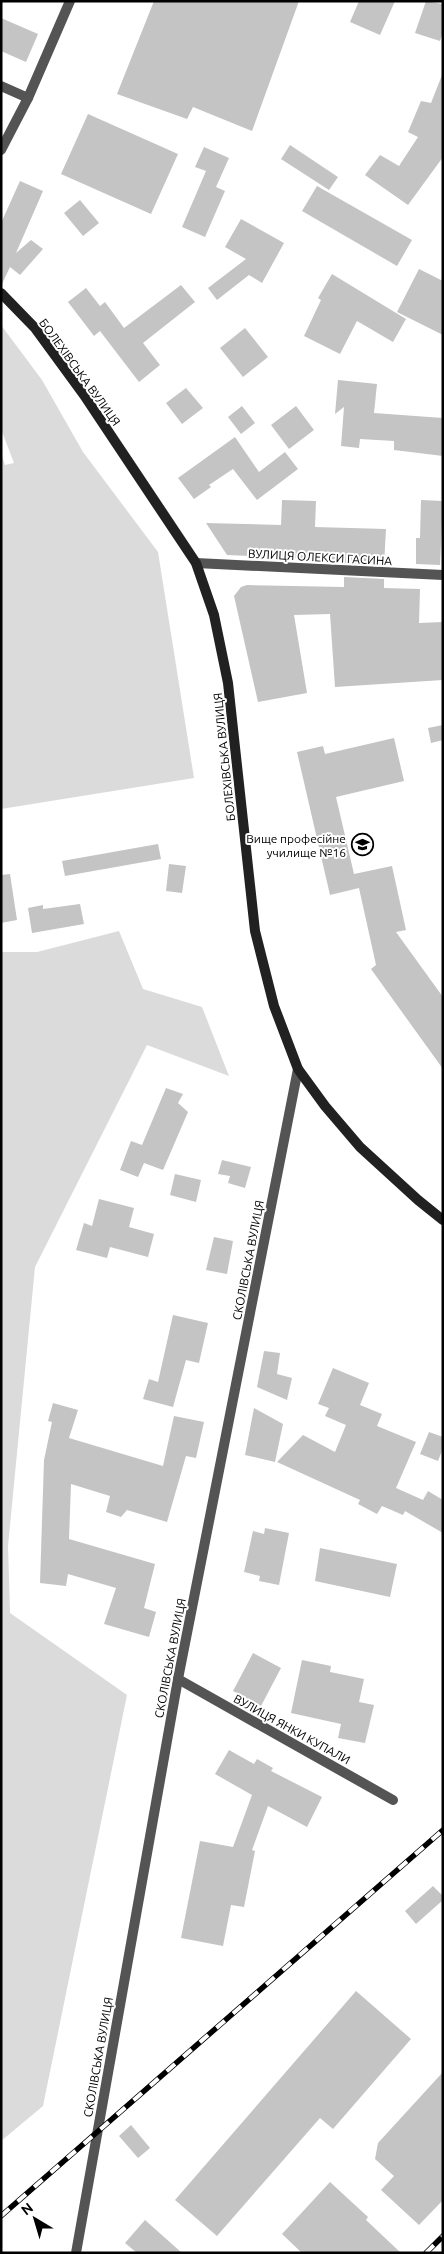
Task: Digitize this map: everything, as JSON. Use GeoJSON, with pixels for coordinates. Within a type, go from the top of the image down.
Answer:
{"type":"FeatureCollection","features":[{"type":"Feature","properties":{"kind":"main road","name":"БОЛЕХІВСЬКА ВУЛИЦЯ"},"geometry":{"type":"LineString","coordinates":[[1,293],[35,328],[84,395],[196,563],[214,615],[228,683],[255,931],[274,1006],[298,1069],[325,1106],[360,1147],[443,1220]]}},
{"type":"Feature","properties":{"kind":"street"},"geometry":{"type":"LineString","coordinates":[[1,150],[28,98],[70,1]]}},
{"type":"Feature","properties":{"kind":"street"},"geometry":{"type":"LineString","coordinates":[[1,86],[28,98]]}},
{"type":"Feature","properties":{"kind":"street","name":"ВУЛИЦЯ ОЛЕКСИ ГАСИНА"},"geometry":{"type":"LineString","coordinates":[[196,563],[443,575]]}},
{"type":"Feature","properties":{"kind":"street","name":"СКОЛІВСЬКА ВУЛИЦЯ"},"geometry":{"type":"LineString","coordinates":[[76,2253],[178,1679],[298,1069]]}},
{"type":"Feature","properties":{"kind":"street","name":"ВУЛИЦЯ ЯНКИ КУПАЛИ"},"geometry":{"type":"LineString","coordinates":[[178,1679],[393,1800]]}},
{"type":"Feature","properties":{"kind":"shaded area"},"geometry":{"type":"Polygon","coordinates":[[[1,325],[42,380],[83,452],[158,552],[194,778],[1,809],[1,453],[5,465],[14,463],[1,429],[1,325]]]}},
{"type":"Feature","properties":{"kind":"shaded area"},"geometry":{"type":"Polygon","coordinates":[[[119,931],[143,989],[202,1007],[229,1076],[147,1045],[35,1267],[8,1546],[10,1613],[127,1695],[43,2106],[1,2141],[1,952],[37,952],[119,931]]]}},
{"type":"Feature","properties":{"kind":"building"},"geometry":{"type":"Polygon","coordinates":[[[154,1],[299,1],[252,131],[193,107],[187,119],[117,94],[154,1]]]}},
{"type":"Feature","properties":{"kind":"building"},"geometry":{"type":"Polygon","coordinates":[[[359,1],[395,1],[380,35],[350,22],[359,1]]]}},
{"type":"Feature","properties":{"kind":"building"},"geometry":{"type":"Polygon","coordinates":[[[426,1],[443,4],[443,32],[440,41],[415,33],[426,1]]]}},
{"type":"Feature","properties":{"kind":"building"},"geometry":{"type":"Polygon","coordinates":[[[1,18],[38,34],[26,62],[1,51],[1,18]]]}},
{"type":"Feature","properties":{"kind":"building"},"geometry":{"type":"Polygon","coordinates":[[[442,75],[443,157],[408,205],[365,175],[380,155],[399,166],[418,137],[408,132],[421,101],[431,103],[442,75]]]}},
{"type":"Feature","properties":{"kind":"building"},"geometry":{"type":"Polygon","coordinates":[[[88,114],[178,154],[151,214],[61,174],[88,114]]]}},
{"type":"Feature","properties":{"kind":"building"},"geometry":{"type":"Polygon","coordinates":[[[290,145],[338,177],[329,190],[281,159],[290,145]]]}},
{"type":"Feature","properties":{"kind":"building"},"geometry":{"type":"Polygon","coordinates":[[[204,147],[229,158],[216,187],[225,191],[205,237],[182,227],[206,171],[195,167],[204,147]]]}},
{"type":"Feature","properties":{"kind":"building"},"geometry":{"type":"Polygon","coordinates":[[[20,181],[43,191],[16,253],[31,240],[43,249],[20,275],[10,267],[1,286],[1,223],[20,181]]]}},
{"type":"Feature","properties":{"kind":"building"},"geometry":{"type":"Polygon","coordinates":[[[317,186],[412,240],[397,266],[302,211],[317,186]]]}},
{"type":"Feature","properties":{"kind":"building"},"geometry":{"type":"Polygon","coordinates":[[[80,200],[99,223],[83,236],[64,213],[80,200]]]}},
{"type":"Feature","properties":{"kind":"building"},"geometry":{"type":"Polygon","coordinates":[[[241,219],[284,243],[262,283],[249,275],[217,300],[208,288],[246,259],[225,247],[241,219]]]}},
{"type":"Feature","properties":{"kind":"building"},"geometry":{"type":"Polygon","coordinates":[[[419,269],[443,281],[443,335],[397,312],[419,269]]]}},
{"type":"Feature","properties":{"kind":"building"},"geometry":{"type":"Polygon","coordinates":[[[332,274],[406,319],[393,342],[357,321],[340,354],[304,336],[321,300],[318,298],[332,274]]]}},
{"type":"Feature","properties":{"kind":"building"},"geometry":{"type":"Polygon","coordinates":[[[181,285],[195,302],[143,343],[160,365],[139,382],[100,331],[94,336],[68,302],[86,288],[100,306],[105,302],[124,328],[181,285]]]}},
{"type":"Feature","properties":{"kind":"building"},"geometry":{"type":"Polygon","coordinates":[[[245,328],[268,357],[243,377],[220,348],[245,328]]]}},
{"type":"Feature","properties":{"kind":"building"},"geometry":{"type":"Polygon","coordinates":[[[338,380],[377,384],[374,413],[443,418],[443,456],[394,450],[394,441],[360,439],[359,448],[341,446],[344,407],[335,414],[338,380]]]}},
{"type":"Feature","properties":{"kind":"building"},"geometry":{"type":"Polygon","coordinates":[[[186,388],[203,408],[182,424],[166,403],[186,388]]]}},
{"type":"Feature","properties":{"kind":"building"},"geometry":{"type":"Polygon","coordinates":[[[242,406],[255,423],[241,434],[228,417],[242,406]]]}},
{"type":"Feature","properties":{"kind":"building"},"geometry":{"type":"Polygon","coordinates":[[[296,406],[314,430],[289,449],[271,425],[296,406]]]}},
{"type":"Feature","properties":{"kind":"building"},"geometry":{"type":"Polygon","coordinates":[[[235,437],[259,472],[285,452],[298,469],[257,500],[233,469],[209,485],[211,487],[194,499],[178,478],[235,437]]]}},
{"type":"Feature","properties":{"kind":"building"},"geometry":{"type":"Polygon","coordinates":[[[282,500],[316,501],[315,527],[386,529],[384,565],[345,563],[345,560],[227,555],[206,523],[281,525],[282,500]]]}},
{"type":"Feature","properties":{"kind":"building"},"geometry":{"type":"Polygon","coordinates":[[[421,500],[443,501],[440,565],[416,564],[416,538],[420,538],[421,500]]]}},
{"type":"Feature","properties":{"kind":"building"},"geometry":{"type":"Polygon","coordinates":[[[344,577],[384,579],[384,588],[420,589],[419,623],[443,622],[443,680],[335,687],[330,614],[294,615],[307,693],[258,702],[234,596],[241,587],[247,585],[344,587],[344,577]]]}},
{"type":"Feature","properties":{"kind":"building"},"geometry":{"type":"Polygon","coordinates":[[[443,725],[443,740],[431,743],[428,728],[443,725]]]}},
{"type":"Feature","properties":{"kind":"building"},"geometry":{"type":"Polygon","coordinates":[[[394,738],[404,781],[336,797],[354,874],[392,866],[406,930],[396,932],[443,997],[443,1069],[371,969],[376,965],[359,888],[330,895],[297,752],[323,746],[325,754],[394,738]]]}},
{"type":"Feature","properties":{"kind":"building"},"geometry":{"type":"Polygon","coordinates":[[[158,844],[161,859],[65,876],[62,861],[158,844]]]}},
{"type":"Feature","properties":{"kind":"building"},"geometry":{"type":"Polygon","coordinates":[[[169,864],[186,866],[182,893],[166,891],[169,864]]]}},
{"type":"Feature","properties":{"kind":"building"},"geometry":{"type":"Polygon","coordinates":[[[10,874],[17,920],[1,923],[1,875],[10,874]]]}},
{"type":"Feature","properties":{"kind":"building"},"geometry":{"type":"Polygon","coordinates":[[[80,904],[84,924],[32,933],[28,908],[43,905],[43,909],[80,904]]]}},
{"type":"Feature","properties":{"kind":"building"},"geometry":{"type":"Polygon","coordinates":[[[166,1088],[183,1094],[178,1103],[188,1112],[163,1170],[144,1163],[138,1177],[120,1170],[131,1141],[142,1145],[166,1088]]]}},
{"type":"Feature","properties":{"kind":"building"},"geometry":{"type":"Polygon","coordinates":[[[222,1160],[251,1167],[245,1188],[228,1183],[230,1176],[218,1174],[222,1160]]]}},
{"type":"Feature","properties":{"kind":"building"},"geometry":{"type":"Polygon","coordinates":[[[175,1174],[201,1180],[196,1202],[170,1195],[175,1174]]]}},
{"type":"Feature","properties":{"kind":"building"},"geometry":{"type":"Polygon","coordinates":[[[99,1199],[134,1208],[129,1227],[154,1234],[148,1257],[110,1247],[107,1258],[76,1250],[84,1223],[92,1226],[99,1199]]]}},
{"type":"Feature","properties":{"kind":"building"},"geometry":{"type":"Polygon","coordinates":[[[214,1237],[233,1241],[227,1274],[206,1270],[214,1237]]]}},
{"type":"Feature","properties":{"kind":"building"},"geometry":{"type":"Polygon","coordinates":[[[173,1315],[208,1323],[199,1363],[186,1360],[173,1407],[143,1399],[149,1379],[158,1382],[173,1315]]]}},
{"type":"Feature","properties":{"kind":"building"},"geometry":{"type":"Polygon","coordinates":[[[264,1351],[280,1353],[277,1374],[292,1378],[287,1400],[257,1387],[264,1351]]]}},
{"type":"Feature","properties":{"kind":"building"},"geometry":{"type":"Polygon","coordinates":[[[333,1368],[369,1383],[360,1405],[382,1414],[377,1426],[416,1442],[396,1488],[423,1500],[428,1491],[443,1500],[443,1533],[405,1511],[403,1515],[382,1506],[377,1514],[358,1504],[360,1500],[277,1462],[303,1435],[335,1452],[346,1425],[325,1416],[329,1408],[318,1404],[333,1368]]]}},
{"type":"Feature","properties":{"kind":"building"},"geometry":{"type":"Polygon","coordinates":[[[53,1403],[78,1410],[69,1438],[163,1466],[174,1416],[204,1422],[196,1458],[186,1456],[167,1522],[127,1510],[121,1517],[106,1512],[110,1496],[71,1484],[69,1539],[155,1564],[144,1608],[156,1612],[149,1637],[104,1624],[116,1588],[68,1574],[66,1586],[40,1583],[44,1460],[52,1422],[48,1421],[53,1403]]]}},
{"type":"Feature","properties":{"kind":"building"},"geometry":{"type":"Polygon","coordinates":[[[254,1408],[283,1424],[275,1462],[245,1455],[254,1408]]]}},
{"type":"Feature","properties":{"kind":"building"},"geometry":{"type":"Polygon","coordinates":[[[429,1432],[443,1437],[443,1448],[438,1461],[420,1454],[429,1432]]]}},
{"type":"Feature","properties":{"kind":"building"},"geometry":{"type":"Polygon","coordinates":[[[265,1528],[289,1533],[279,1585],[259,1581],[260,1576],[244,1572],[253,1531],[264,1534],[265,1528]]]}},
{"type":"Feature","properties":{"kind":"building"},"geometry":{"type":"Polygon","coordinates":[[[320,1548],[397,1564],[390,1597],[315,1581],[320,1548]]]}},
{"type":"Feature","properties":{"kind":"building"},"geometry":{"type":"Polygon","coordinates":[[[253,1653],[281,1668],[261,1706],[233,1691],[253,1653]]]}},
{"type":"Feature","properties":{"kind":"building"},"geometry":{"type":"Polygon","coordinates":[[[302,1660],[331,1666],[330,1672],[364,1679],[359,1702],[374,1705],[365,1743],[338,1738],[341,1724],[291,1713],[302,1660]]]}},
{"type":"Feature","properties":{"kind":"building"},"geometry":{"type":"Polygon","coordinates":[[[229,1750],[254,1764],[257,1759],[273,1768],[271,1771],[322,1797],[307,1827],[268,1806],[252,1850],[255,1851],[244,1907],[231,1905],[223,1946],[181,1938],[200,1841],[233,1847],[252,1795],[215,1774],[229,1750]]]}},
{"type":"Feature","properties":{"kind":"building"},"geometry":{"type":"Polygon","coordinates":[[[433,1886],[443,1896],[443,1900],[416,1924],[405,1911],[433,1886]]]}},
{"type":"Feature","properties":{"kind":"building"},"geometry":{"type":"Polygon","coordinates":[[[356,1991],[411,2039],[333,2129],[320,2118],[217,2236],[175,2200],[356,1991]]]}},
{"type":"Feature","properties":{"kind":"building"},"geometry":{"type":"Polygon","coordinates":[[[443,2072],[443,2200],[419,2225],[381,2190],[394,2176],[375,2159],[378,2143],[443,2072]]]}},
{"type":"Feature","properties":{"kind":"building"},"geometry":{"type":"Polygon","coordinates":[[[131,2125],[150,2148],[138,2158],[119,2136],[131,2125]]]}},
{"type":"Feature","properties":{"kind":"building"},"geometry":{"type":"Polygon","coordinates":[[[330,2182],[368,2217],[366,2220],[401,2253],[302,2253],[282,2234],[330,2182]]]}},
{"type":"Feature","properties":{"kind":"building"},"geometry":{"type":"Polygon","coordinates":[[[145,2220],[182,2253],[137,2253],[125,2243],[145,2220]]]}},
{"type":"Feature","properties":{"kind":"railway"},"geometry":{"type":"LineString","coordinates":[[1,2216],[443,1830]]}},
{"type":"Feature","properties":{"kind":"railway"},"geometry":{"type":"LineString","coordinates":[[426,2253],[443,2236]]}},
{"type":"Feature","properties":{"kind":"place","name":"Вище професійне училище №16"},"geometry":{"type":"Point","coordinates":[362,845]}}]}
